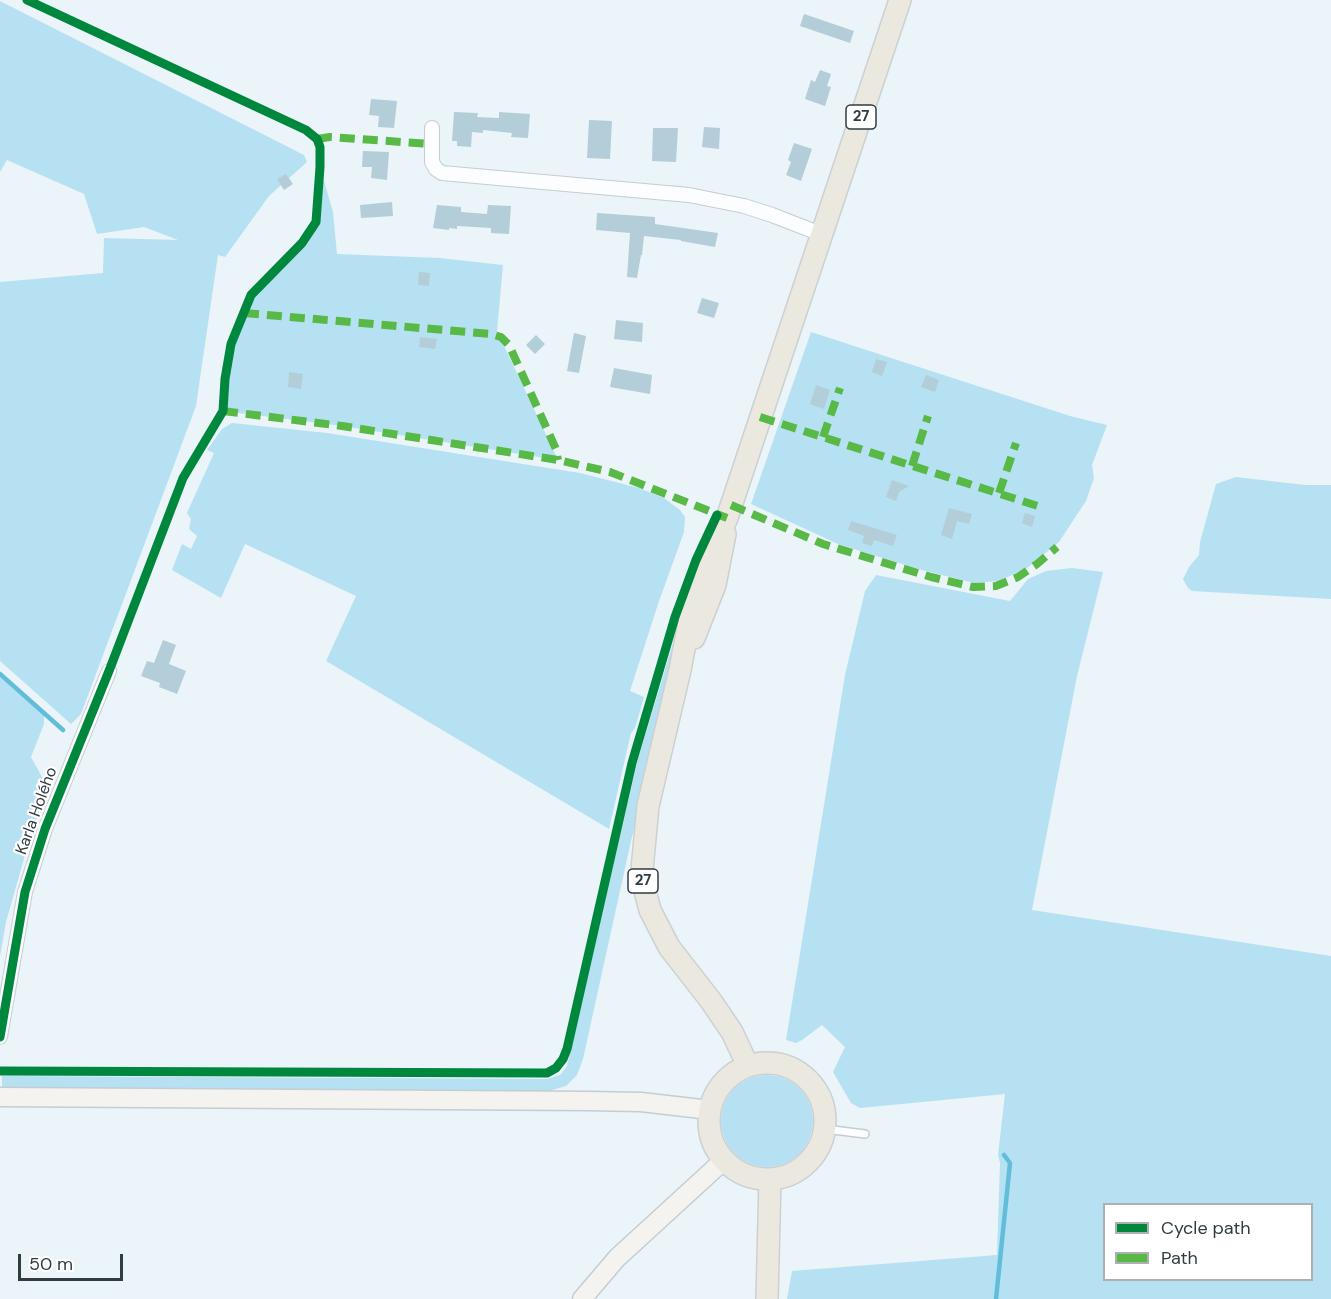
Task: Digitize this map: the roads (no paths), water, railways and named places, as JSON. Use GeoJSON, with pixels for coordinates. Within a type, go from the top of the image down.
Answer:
{"type":"FeatureCollection","features":[{"type":"Feature","properties":{"kind":"main road","name":"27"},"geometry":{"type":"LineString","coordinates":[[748,1066],[722,1016],[662,935],[650,910],[643,883],[642,855],[648,806],[680,670],[716,585],[727,518],[900,0]]}},
{"type":"Feature","properties":{"kind":"main road"},"geometry":{"type":"LineString","coordinates":[[765,1063],[789,1067],[804,1076],[820,1097],[825,1113],[825,1129],[818,1150],[807,1164],[787,1176],[770,1179],[737,1171],[724,1160],[715,1146],[709,1121],[716,1093],[732,1075],[748,1066],[765,1063]]}},
{"type":"Feature","properties":{"kind":"main road"},"geometry":{"type":"LineString","coordinates":[[0,1097],[598,1101],[660,1103],[710,1110]]}},
{"type":"Feature","properties":{"kind":"main road"},"geometry":{"type":"LineString","coordinates":[[582,1299],[617,1258],[724,1160]]}},
{"type":"Feature","properties":{"kind":"main road"},"geometry":{"type":"LineString","coordinates":[[766,1299],[770,1179]]}},
{"type":"Feature","properties":{"kind":"street"},"geometry":{"type":"LineString","coordinates":[[432,128],[432,162],[442,173],[689,195],[744,206],[821,234]]}},
{"type":"Feature","properties":{"kind":"street","name":"Karla Holého"},"geometry":{"type":"LineString","coordinates":[[0,1037],[26,892],[45,829],[109,671]]}},
{"type":"Feature","properties":{"kind":"lane"},"geometry":{"type":"LineString","coordinates":[[825,1129],[865,1134]]}},
{"type":"Feature","properties":{"kind":"waterway"},"geometry":{"type":"LineString","coordinates":[[0,674],[63,730]]}},
{"type":"Feature","properties":{"kind":"waterway"},"geometry":{"type":"LineString","coordinates":[[996,1299],[1010,1163],[1004,1155]]}}]}
